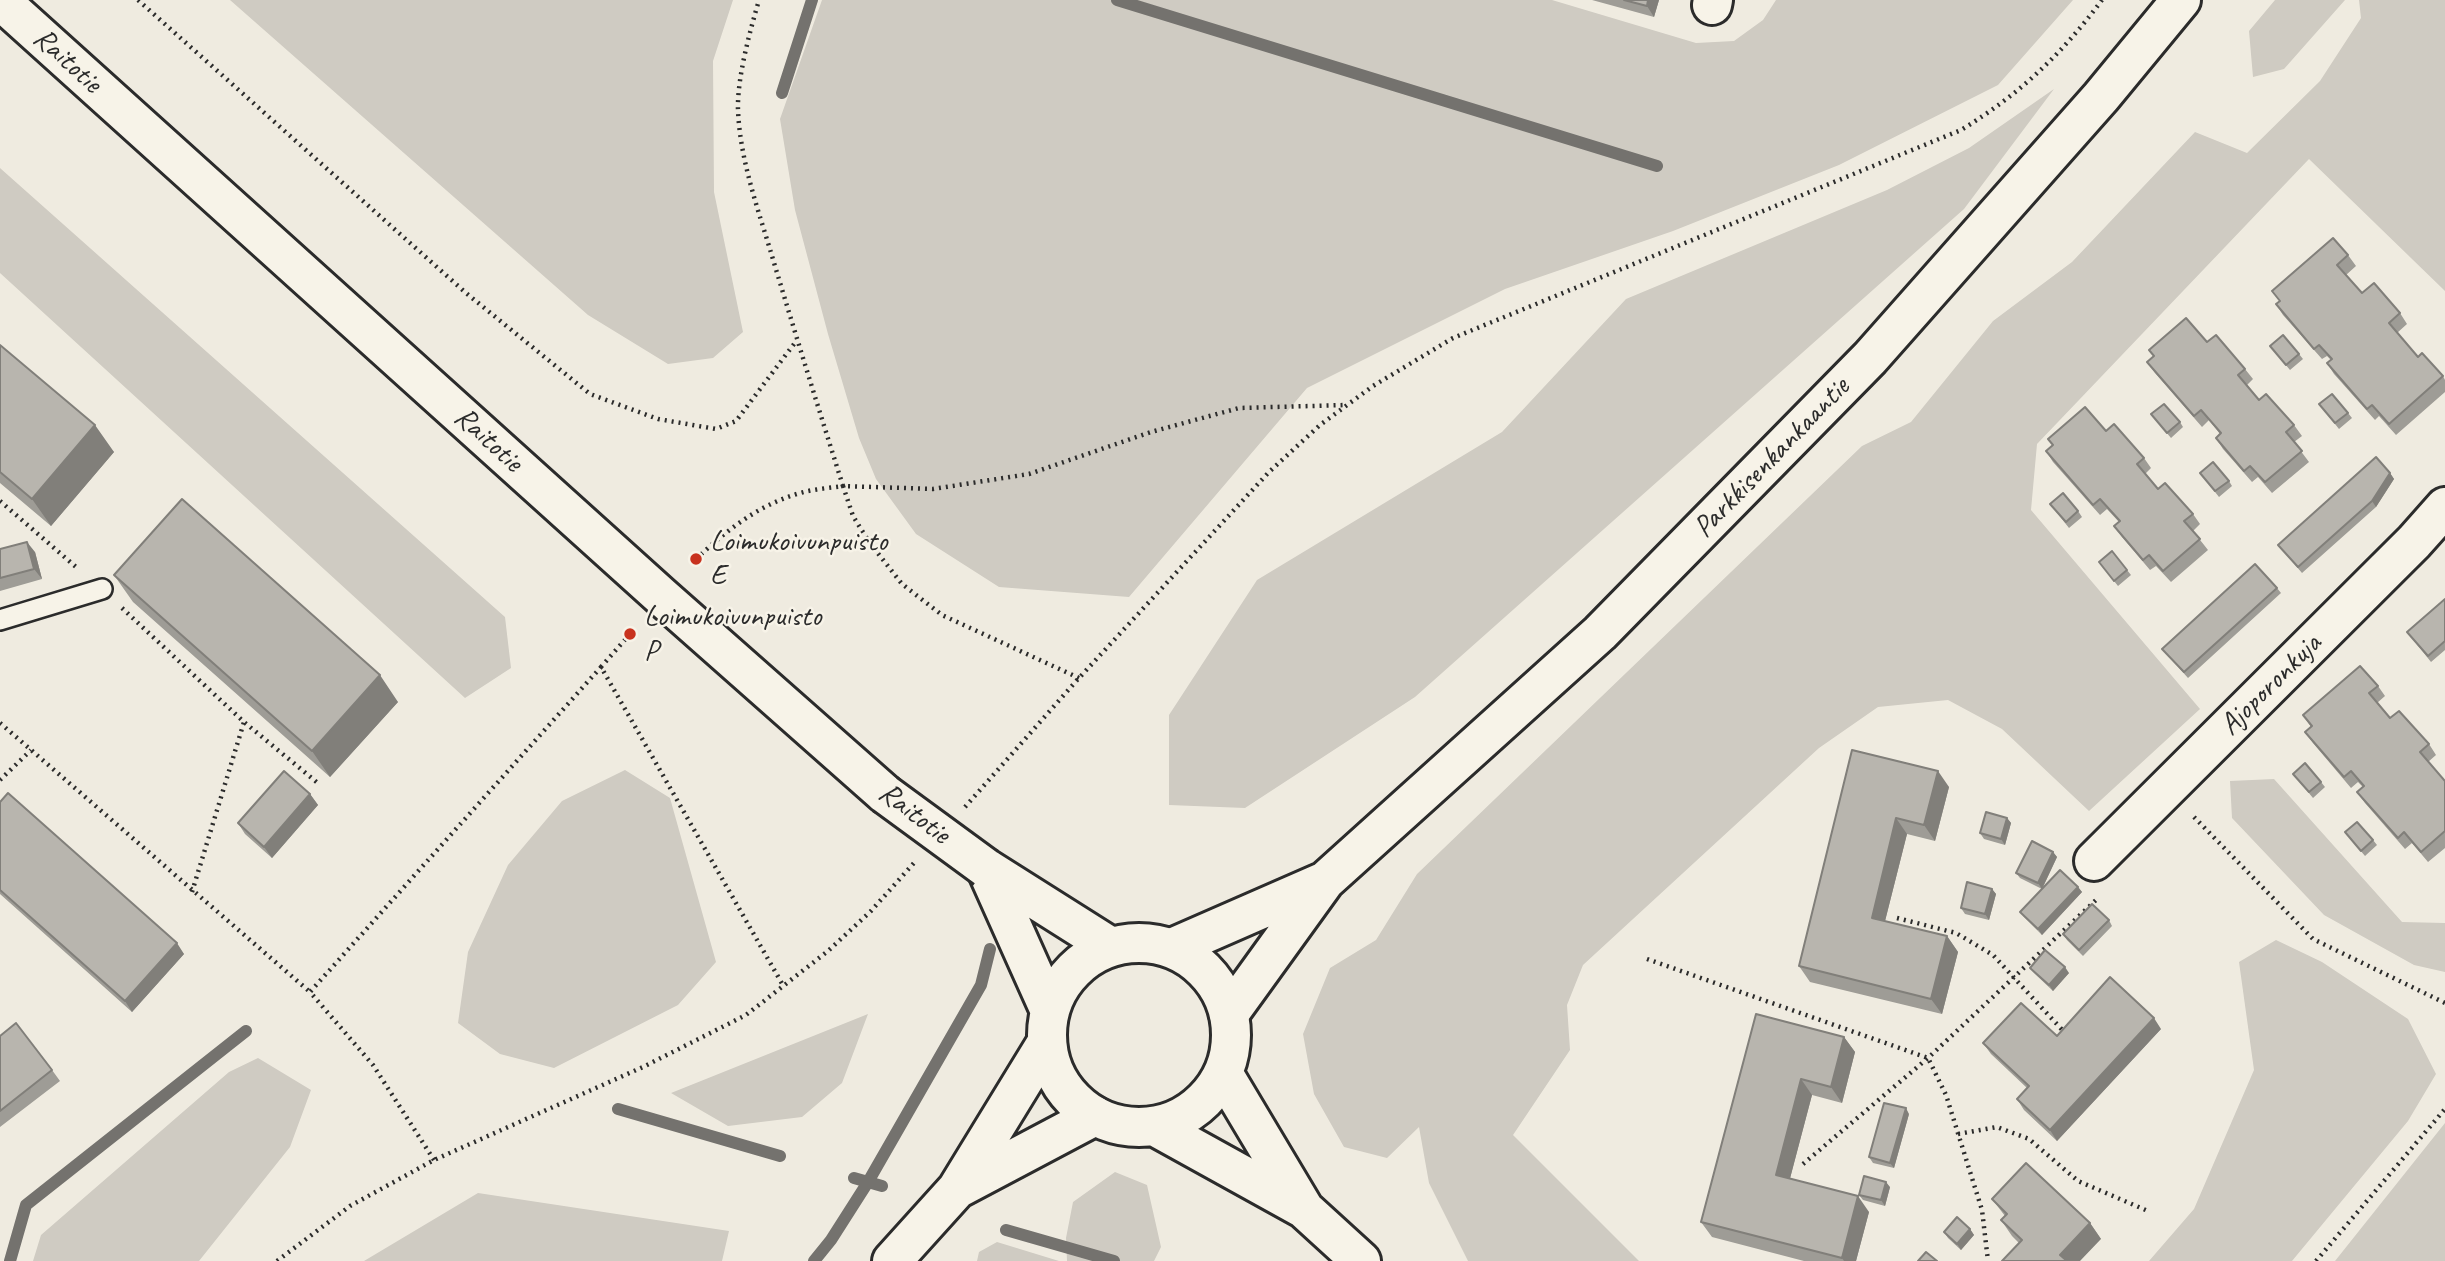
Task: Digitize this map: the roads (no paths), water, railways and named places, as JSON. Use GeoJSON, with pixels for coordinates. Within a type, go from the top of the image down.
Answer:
{"type":"FeatureCollection","features":[{"type":"Feature","properties":{"kind":"main road","name":"Raitotie"},"geometry":{"type":"LineString","coordinates":[[0,0],[630,569],[885,794],[986,868],[1111,947]]}},
{"type":"Feature","properties":{"kind":"main road","name":"Parkkisenkankaantie"},"geometry":{"type":"LineString","coordinates":[[1229,1014],[1325,881],[1600,633],[1870,358],[2101,97],[2181,0]]}},
{"type":"Feature","properties":{"kind":"main road","name":"Ajoporonkuja"},"geometry":{"type":"LineString","coordinates":[[2099,876],[2167,788],[2414,542],[2445,507]]}},
{"type":"Feature","properties":{"kind":"main road","name":"Raitotie"},"geometry":{"type":"LineString","coordinates":[[986,868],[1049,1026]]}},
{"type":"Feature","properties":{"kind":"main road","name":"Parkkisenkankaantie"},"geometry":{"type":"LineString","coordinates":[[1172,948],[1325,881]]}},
{"type":"Feature","properties":{"kind":"main road"},"geometry":{"type":"LineString","coordinates":[[892,1261],[957,1189],[1049,1026],[1063,983],[1084,961],[1111,947],[1142,943],[1172,948],[1198,964],[1218,986],[1229,1014],[1231,1044],[1223,1073],[1207,1098],[1183,1116],[1154,1126],[1124,1126],[1095,1116],[1071,1097],[1054,1071],[1049,1026]]}},
{"type":"Feature","properties":{"kind":"main road"},"geometry":{"type":"LineString","coordinates":[[1223,1073],[1304,1209]]}},
{"type":"Feature","properties":{"kind":"main road"},"geometry":{"type":"LineString","coordinates":[[957,1189],[1095,1116]]}},
{"type":"Feature","properties":{"kind":"main road"},"geometry":{"type":"LineString","coordinates":[[1154,1126],[1304,1209],[1361,1261]]}},
{"type":"Feature","properties":{"kind":"lane"},"geometry":{"type":"LineString","coordinates":[[0,620],[102,589]]}},
{"type":"Feature","properties":{"kind":"waterway"},"geometry":{"type":"LineString","coordinates":[[782,93],[812,0]]}},
{"type":"Feature","properties":{"kind":"waterway"},"geometry":{"type":"LineString","coordinates":[[1117,0],[1657,166]]}},
{"type":"Feature","properties":{"kind":"waterway"},"geometry":{"type":"LineString","coordinates":[[814,1261],[831,1240],[868,1182],[981,985],[990,949]]}},
{"type":"Feature","properties":{"kind":"waterway"},"geometry":{"type":"LineString","coordinates":[[10,1261],[26,1205],[246,1031]]}},
{"type":"Feature","properties":{"kind":"waterway"},"geometry":{"type":"LineString","coordinates":[[618,1109],[780,1156]]}},
{"type":"Feature","properties":{"kind":"waterway"},"geometry":{"type":"LineString","coordinates":[[854,1178],[882,1186]]}},
{"type":"Feature","properties":{"kind":"waterway"},"geometry":{"type":"LineString","coordinates":[[1006,1230],[1114,1261]]}},
{"type":"Feature","properties":{"kind":"place","name":"Loimukoivunpuisto E"},"geometry":{"type":"Point","coordinates":[696,559]}},
{"type":"Feature","properties":{"kind":"place","name":"Loimukoivunpuisto P"},"geometry":{"type":"Point","coordinates":[630,634]}}]}
